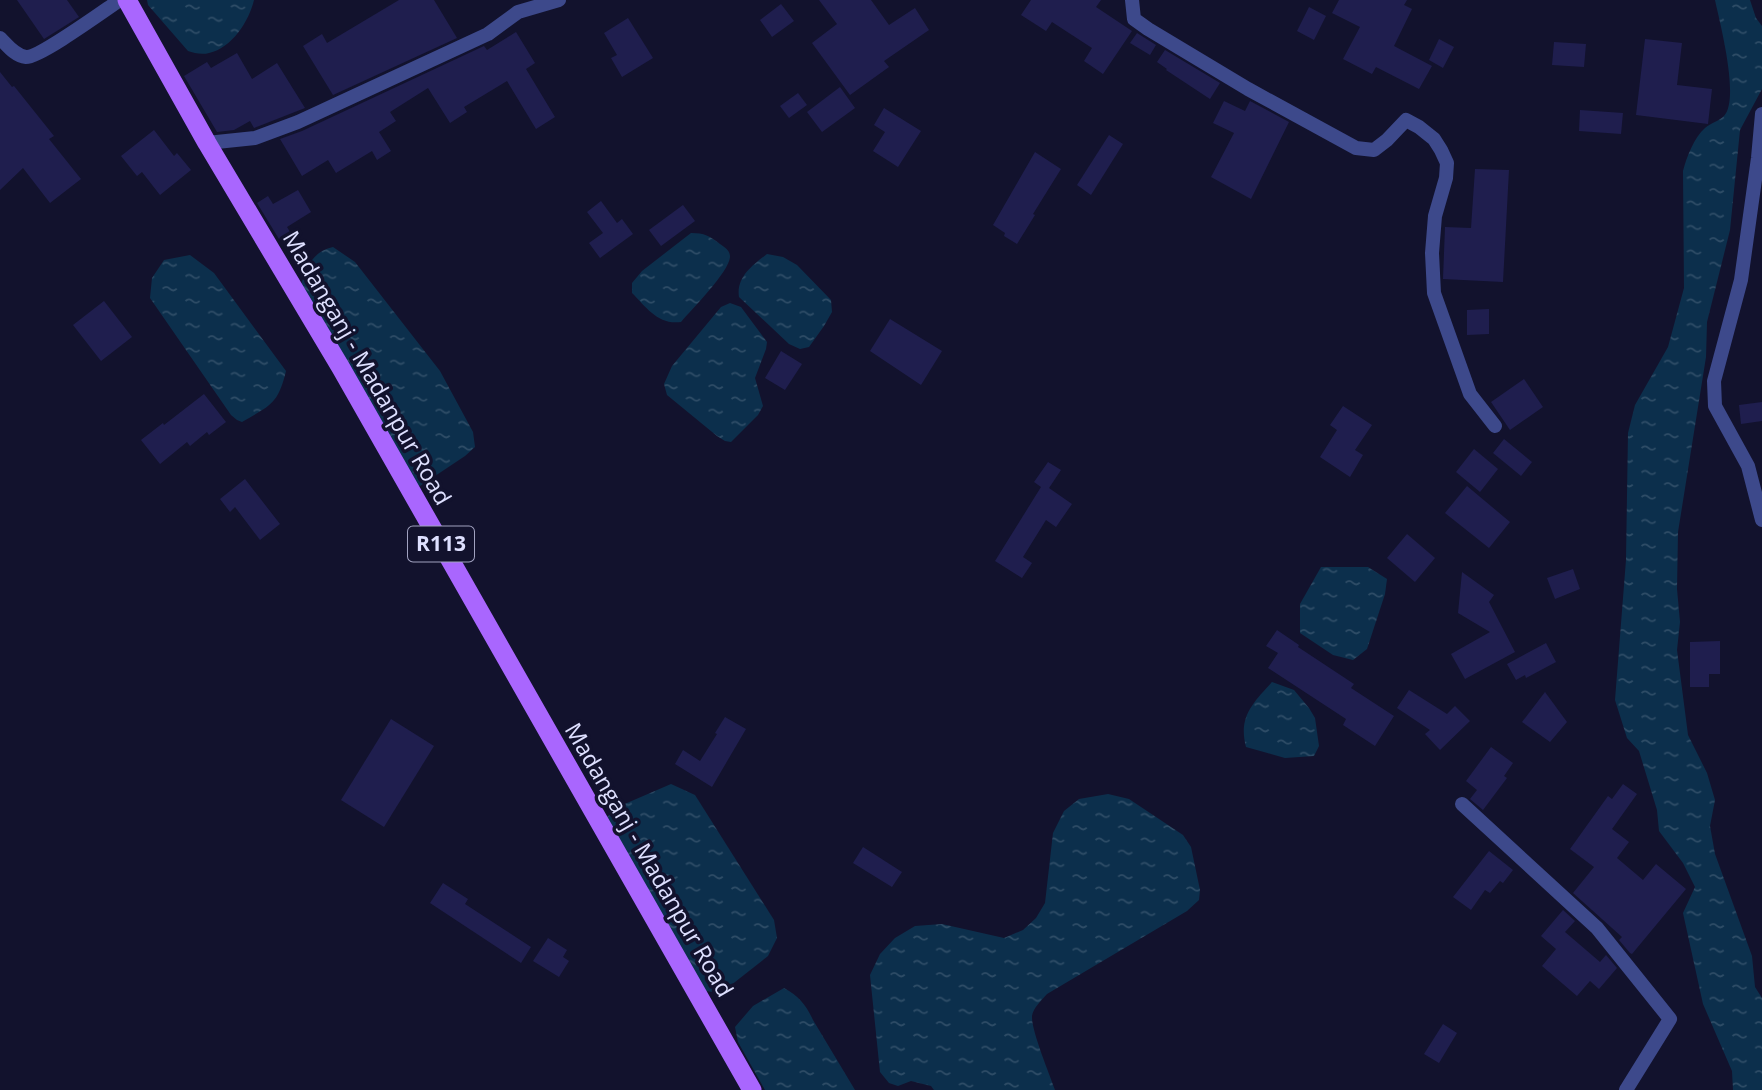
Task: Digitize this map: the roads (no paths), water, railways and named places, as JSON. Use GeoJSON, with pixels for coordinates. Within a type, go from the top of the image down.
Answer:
{"type":"FeatureCollection","features":[{"type":"Feature","properties":{"kind":"main road","name":"Madanganj - Madanpur Road"},"geometry":{"type":"LineString","coordinates":[[127,0],[207,143],[341,368],[752,1090]]}},
{"type":"Feature","properties":{"kind":"street"},"geometry":{"type":"LineString","coordinates":[[0,38],[14,52],[30,57],[120,0]]}},
{"type":"Feature","properties":{"kind":"street"},"geometry":{"type":"LineString","coordinates":[[207,143],[255,138],[298,122],[488,34],[518,12],[559,0]]}},
{"type":"Feature","properties":{"kind":"street"},"geometry":{"type":"LineString","coordinates":[[1132,0],[1134,19],[1148,29],[1248,89],[1356,148],[1374,150],[1406,120],[1434,139],[1447,163],[1446,178],[1435,216],[1432,253],[1434,293],[1470,394],[1494,426]]}},
{"type":"Feature","properties":{"kind":"street"},"geometry":{"type":"LineString","coordinates":[[1762,114],[1741,280],[1714,381],[1715,406],[1748,466],[1762,520]]}},
{"type":"Feature","properties":{"kind":"street"},"geometry":{"type":"LineString","coordinates":[[1462,804],[1597,928],[1670,1019],[1626,1090]]}},
{"type":"Feature","properties":{"kind":"water"},"geometry":{"type":"Polygon","coordinates":[[[147,0],[254,0],[244,25],[232,40],[217,50],[204,54],[188,51],[148,5],[147,0]]]}},
{"type":"Feature","properties":{"kind":"water"},"geometry":{"type":"Polygon","coordinates":[[[1715,0],[1750,0],[1762,26],[1762,89],[1740,130],[1730,230],[1707,322],[1706,357],[1678,532],[1677,589],[1680,622],[1677,650],[1688,735],[1707,773],[1715,800],[1710,826],[1715,854],[1752,956],[1755,987],[1762,998],[1762,1090],[1733,1090],[1732,1071],[1703,1004],[1683,913],[1695,887],[1683,863],[1659,831],[1657,810],[1639,751],[1627,738],[1615,700],[1626,560],[1628,433],[1635,405],[1668,347],[1684,288],[1683,171],[1697,137],[1705,128],[1724,116],[1730,94],[1730,78],[1715,0]]]}},
{"type":"Feature","properties":{"kind":"water"},"geometry":{"type":"Polygon","coordinates":[[[691,233],[703,234],[713,239],[727,249],[730,257],[717,281],[681,322],[666,321],[654,314],[632,293],[632,283],[642,271],[691,233]]]}},
{"type":"Feature","properties":{"kind":"water"},"geometry":{"type":"Polygon","coordinates":[[[333,247],[355,262],[440,371],[473,432],[475,447],[420,486],[412,483],[300,288],[314,257],[333,247]]]}},
{"type":"Feature","properties":{"kind":"water"},"geometry":{"type":"Polygon","coordinates":[[[767,254],[783,257],[797,265],[831,300],[832,312],[809,347],[800,349],[789,344],[739,297],[743,278],[751,267],[767,254]]]}},
{"type":"Feature","properties":{"kind":"water"},"geometry":{"type":"Polygon","coordinates":[[[190,255],[214,273],[286,371],[280,390],[272,402],[242,422],[231,415],[150,298],[152,278],[164,260],[190,255]]]}},
{"type":"Feature","properties":{"kind":"water"},"geometry":{"type":"Polygon","coordinates":[[[730,303],[741,307],[767,342],[755,378],[763,406],[758,415],[731,442],[717,436],[667,395],[664,384],[672,366],[721,307],[730,303]]]}},
{"type":"Feature","properties":{"kind":"water"},"geometry":{"type":"Polygon","coordinates":[[[1321,567],[1368,567],[1387,579],[1385,594],[1367,649],[1353,660],[1333,655],[1300,633],[1300,604],[1321,567]]]}},
{"type":"Feature","properties":{"kind":"water"},"geometry":{"type":"Polygon","coordinates":[[[1272,682],[1294,690],[1315,718],[1319,746],[1314,756],[1285,758],[1246,747],[1244,727],[1249,711],[1272,682]]]}},
{"type":"Feature","properties":{"kind":"water"},"geometry":{"type":"Polygon","coordinates":[[[671,784],[695,795],[774,920],[777,938],[768,956],[721,993],[705,991],[607,817],[620,806],[671,784]]]}},
{"type":"Feature","properties":{"kind":"water"},"geometry":{"type":"Polygon","coordinates":[[[1108,794],[1129,799],[1183,835],[1191,847],[1200,890],[1199,900],[1187,911],[1047,994],[1038,1004],[1032,1016],[1032,1023],[1055,1090],[934,1090],[931,1086],[911,1081],[898,1086],[889,1083],[880,1072],[870,975],[880,954],[895,938],[915,926],[942,924],[1004,938],[1023,930],[1036,918],[1045,903],[1053,833],[1064,811],[1079,799],[1108,794]]]}},
{"type":"Feature","properties":{"kind":"water"},"geometry":{"type":"Polygon","coordinates":[[[784,988],[805,1005],[855,1090],[765,1090],[738,1042],[735,1027],[753,1006],[784,988]]]}}]}
